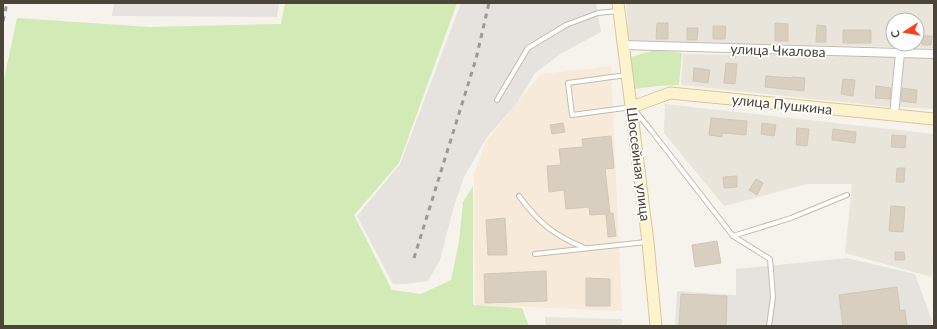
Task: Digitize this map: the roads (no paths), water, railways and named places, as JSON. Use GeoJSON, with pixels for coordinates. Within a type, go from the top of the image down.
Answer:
{"type":"FeatureCollection","features":[{"type":"Feature","properties":{"kind":"main road","name":"Шоссейная улица"},"geometry":{"type":"LineString","coordinates":[[618,7],[632,107],[656,326]]}},
{"type":"Feature","properties":{"kind":"main road","name":"улица Пушкина"},"geometry":{"type":"LineString","coordinates":[[632,107],[670,93],[934,119]]}},
{"type":"Feature","properties":{"kind":"street","name":"улица Чкалова"},"geometry":{"type":"LineString","coordinates":[[623,45],[934,54]]}},
{"type":"Feature","properties":{"kind":"street"},"geometry":{"type":"LineString","coordinates":[[894,115],[900,54]]}},
{"type":"Feature","properties":{"kind":"lane"},"geometry":{"type":"LineString","coordinates":[[497,100],[528,48],[566,25],[618,7]]}},
{"type":"Feature","properties":{"kind":"lane"},"geometry":{"type":"LineString","coordinates":[[627,75],[568,83],[572,115],[632,107],[733,236],[770,259],[773,297],[769,326]]}},
{"type":"Feature","properties":{"kind":"lane"},"geometry":{"type":"LineString","coordinates":[[733,236],[791,218],[847,195]]}},
{"type":"Feature","properties":{"kind":"lane"},"geometry":{"type":"LineString","coordinates":[[519,196],[531,213],[547,228],[565,240],[585,248]]}},
{"type":"Feature","properties":{"kind":"lane"},"geometry":{"type":"LineString","coordinates":[[535,254],[648,242]]}},
{"type":"Feature","properties":{"kind":"railway"},"geometry":{"type":"LineString","coordinates":[[3,21],[7,3]]}},
{"type":"Feature","properties":{"kind":"railway"},"geometry":{"type":"LineString","coordinates":[[414,258],[476,59],[489,3]]}}]}
